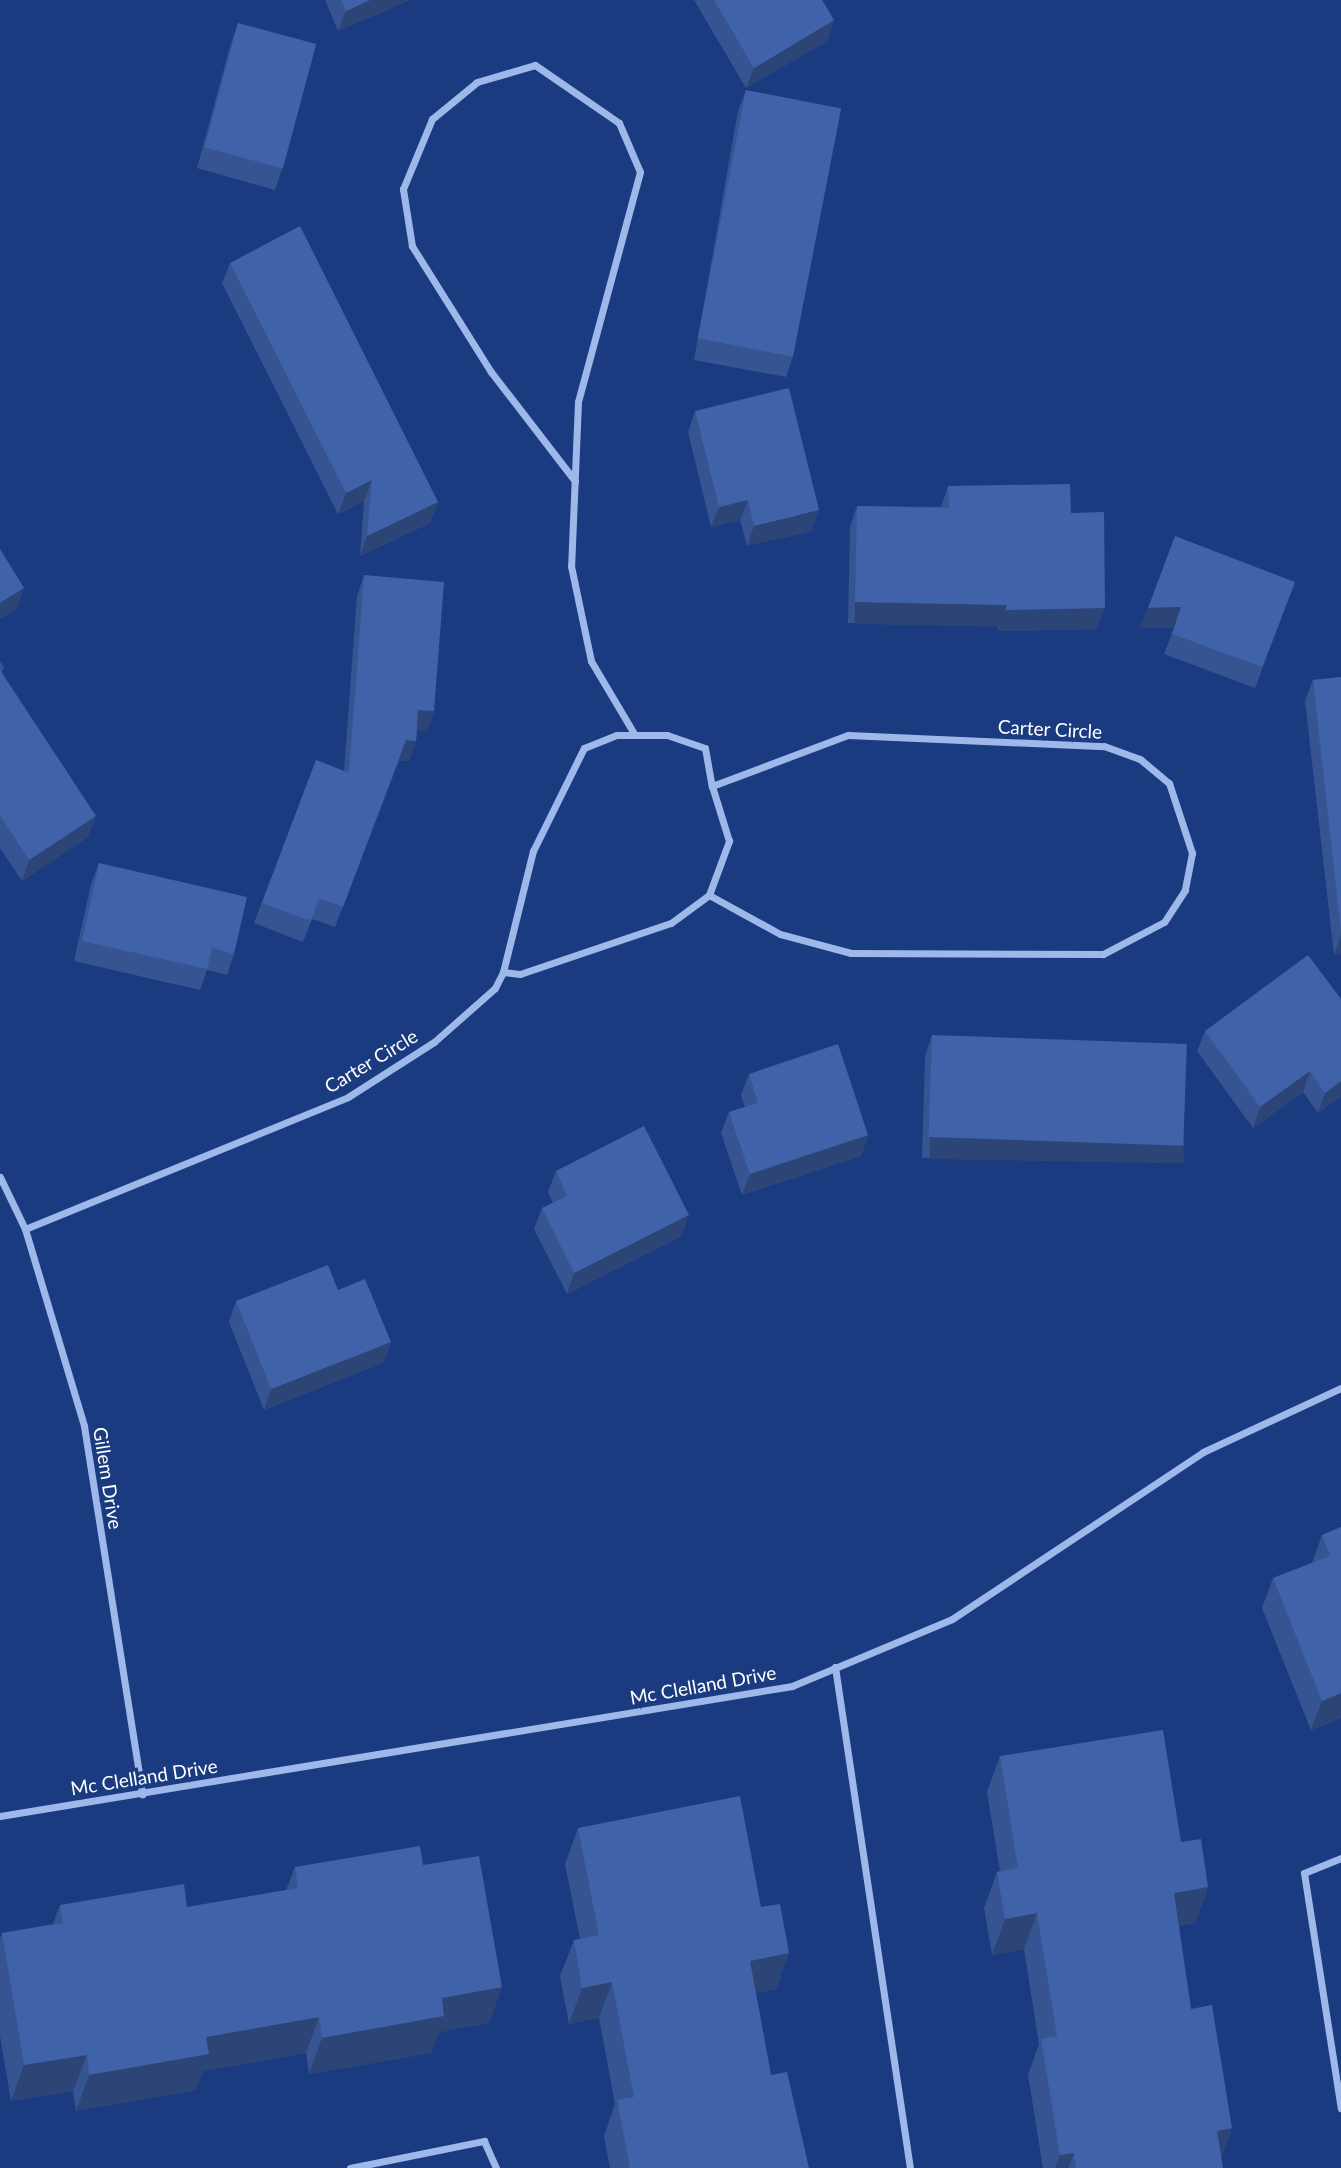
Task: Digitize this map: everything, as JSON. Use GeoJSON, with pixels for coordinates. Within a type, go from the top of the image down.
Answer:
{"type":"FeatureCollection","features":[{"type":"Feature","properties":{"kind":"street"},"geometry":{"type":"LineString","coordinates":[[575,481],[491,372],[412,246],[403,189],[432,119],[477,82],[535,65],[619,123],[639,172],[578,402],[575,481],[571,566],[590,661],[635,735]]}},
{"type":"Feature","properties":{"kind":"street"},"geometry":{"type":"LineString","coordinates":[[617,735],[635,735],[667,735],[705,748],[712,786],[729,841],[709,895],[671,923],[520,974],[503,972],[533,851],[584,748],[617,735]]}},
{"type":"Feature","properties":{"kind":"street","name":"Carter Circle"},"geometry":{"type":"LineString","coordinates":[[709,895],[780,934],[851,953],[1103,954],[1164,922],[1185,890],[1192,853],[1169,783],[1140,759],[1104,746],[848,735],[712,786]]}},
{"type":"Feature","properties":{"kind":"street","name":"Carter Circle"},"geometry":{"type":"LineString","coordinates":[[25,1229],[348,1097],[434,1042],[495,988],[503,972]]}},
{"type":"Feature","properties":{"kind":"street","name":"Gillem Drive"},"geometry":{"type":"LineString","coordinates":[[0,1177],[25,1229],[84,1426],[142,1794]]}},
{"type":"Feature","properties":{"kind":"street","name":"Mc Clelland Drive"},"geometry":{"type":"LineString","coordinates":[[0,1816],[792,1686],[952,1619],[1203,1452],[1341,1388]]}},
{"type":"Feature","properties":{"kind":"street"},"geometry":{"type":"LineString","coordinates":[[835,1668],[910,2168]]}},
{"type":"Feature","properties":{"kind":"street"},"geometry":{"type":"LineString","coordinates":[[1341,1858],[1304,1873],[1341,2108]]}},
{"type":"Feature","properties":{"kind":"street"},"geometry":{"type":"LineString","coordinates":[[350,2168],[484,2141],[496,2168]]}},
{"type":"Feature","properties":{"kind":"building"},"geometry":{"type":"Polygon","coordinates":[[[341,0],[370,0],[346,11],[341,0]]]}},
{"type":"Feature","properties":{"kind":"building"},"geometry":{"type":"Polygon","coordinates":[[[714,0],[822,0],[834,20],[754,68],[714,0]]]}},
{"type":"Feature","properties":{"kind":"building"},"geometry":{"type":"Polygon","coordinates":[[[238,23],[316,44],[283,169],[205,148],[238,23]]]}},
{"type":"Feature","properties":{"kind":"building"},"geometry":{"type":"Polygon","coordinates":[[[746,90],[841,109],[793,357],[698,338],[746,90]]]}},
{"type":"Feature","properties":{"kind":"building"},"geometry":{"type":"Polygon","coordinates":[[[300,226],[438,502],[367,536],[372,480],[346,493],[230,263],[300,226]]]}},
{"type":"Feature","properties":{"kind":"building"},"geometry":{"type":"Polygon","coordinates":[[[789,388],[819,510],[754,526],[748,500],[719,507],[695,411],[789,388]]]}},
{"type":"Feature","properties":{"kind":"building"},"geometry":{"type":"Polygon","coordinates":[[[1070,484],[1071,513],[1104,512],[1105,608],[1006,610],[1006,605],[855,602],[857,506],[949,508],[948,486],[1070,484]]]}},
{"type":"Feature","properties":{"kind":"building"},"geometry":{"type":"Polygon","coordinates":[[[1175,536],[1295,582],[1262,667],[1172,634],[1181,607],[1148,608],[1175,536]]]}},
{"type":"Feature","properties":{"kind":"building"},"geometry":{"type":"Polygon","coordinates":[[[0,549],[24,588],[0,603],[0,549]]]}},
{"type":"Feature","properties":{"kind":"building"},"geometry":{"type":"Polygon","coordinates":[[[364,575],[444,582],[434,711],[418,710],[416,741],[406,740],[343,907],[319,898],[311,921],[262,903],[316,760],[349,773],[364,575]]]}},
{"type":"Feature","properties":{"kind":"building"},"geometry":{"type":"Polygon","coordinates":[[[0,670],[96,816],[29,860],[0,815],[0,670]]]}},
{"type":"Feature","properties":{"kind":"building"},"geometry":{"type":"Polygon","coordinates":[[[1341,677],[1341,932],[1313,680],[1341,677]]]}},
{"type":"Feature","properties":{"kind":"building"},"geometry":{"type":"Polygon","coordinates":[[[99,863],[247,897],[234,954],[212,948],[207,969],[82,941],[99,863]]]}},
{"type":"Feature","properties":{"kind":"building"},"geometry":{"type":"Polygon","coordinates":[[[1308,955],[1341,999],[1341,1081],[1325,1093],[1310,1071],[1260,1107],[1205,1031],[1308,955]]]}},
{"type":"Feature","properties":{"kind":"building"},"geometry":{"type":"Polygon","coordinates":[[[932,1035],[1187,1044],[1183,1146],[928,1137],[932,1035]]]}},
{"type":"Feature","properties":{"kind":"building"},"geometry":{"type":"Polygon","coordinates":[[[838,1044],[868,1135],[750,1174],[729,1112],[758,1103],[749,1074],[838,1044]]]}},
{"type":"Feature","properties":{"kind":"building"},"geometry":{"type":"Polygon","coordinates":[[[644,1126],[689,1215],[574,1273],[542,1208],[567,1196],[556,1171],[644,1126]]]}},
{"type":"Feature","properties":{"kind":"building"},"geometry":{"type":"Polygon","coordinates":[[[328,1265],[338,1290],[365,1279],[391,1342],[271,1389],[236,1301],[328,1265]]]}},
{"type":"Feature","properties":{"kind":"building"},"geometry":{"type":"Polygon","coordinates":[[[1341,1527],[1341,1693],[1322,1701],[1273,1578],[1330,1556],[1322,1535],[1341,1527]]]}},
{"type":"Feature","properties":{"kind":"building"},"geometry":{"type":"Polygon","coordinates":[[[1163,1730],[1181,1842],[1201,1839],[1208,1887],[1174,1893],[1191,2009],[1212,2005],[1232,2128],[1217,2131],[1223,2168],[1076,2168],[1074,2153],[1060,2155],[1041,2039],[1057,2036],[1037,1913],[1005,1919],[997,1872],[1018,1868],[1000,1756],[1163,1730]]]}},
{"type":"Feature","properties":{"kind":"building"},"geometry":{"type":"Polygon","coordinates":[[[740,1796],[761,1907],[780,1904],[789,1953],[750,1961],[771,2075],[787,2072],[809,2168],[630,2168],[617,2100],[634,2097],[612,1982],[582,1988],[574,1940],[599,1935],[578,1828],[740,1796]]]}},
{"type":"Feature","properties":{"kind":"building"},"geometry":{"type":"Polygon","coordinates":[[[420,1846],[423,1865],[479,1856],[502,1987],[442,1998],[444,2016],[322,2038],[319,2017],[206,2037],[209,2054],[89,2075],[87,2055],[24,2065],[2,1933],[63,1923],[60,1905],[184,1884],[187,1907],[298,1888],[295,1867],[420,1846]]]}}]}
